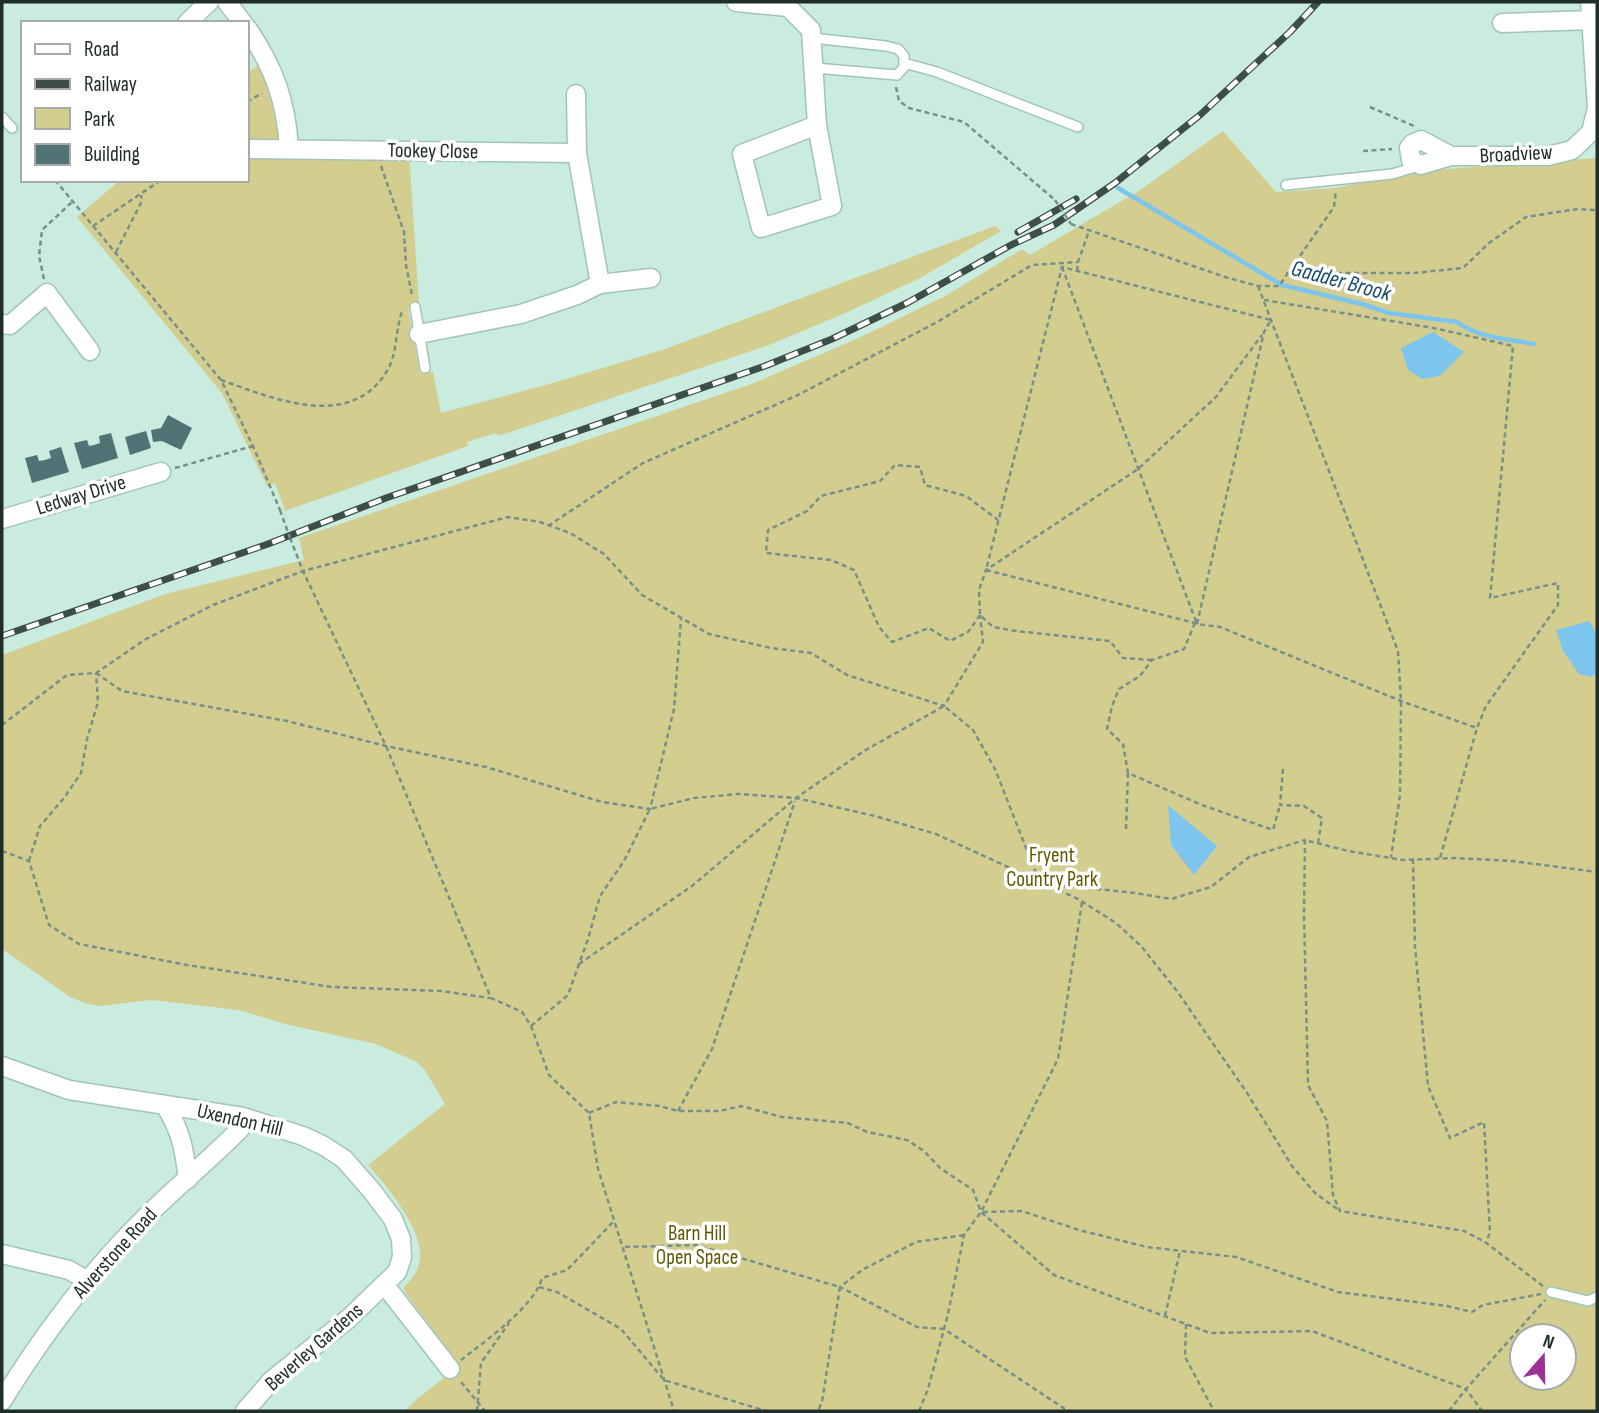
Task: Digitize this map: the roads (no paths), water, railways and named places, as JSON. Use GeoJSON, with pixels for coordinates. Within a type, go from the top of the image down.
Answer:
{"type":"FeatureCollection","features":[{"type":"Feature","properties":{"kind":"street"},"geometry":{"type":"LineString","coordinates":[[189,21],[209,2]]}},
{"type":"Feature","properties":{"kind":"street"},"geometry":{"type":"LineString","coordinates":[[227,2],[241,21]]}},
{"type":"Feature","properties":{"kind":"street"},"geometry":{"type":"LineString","coordinates":[[736,2],[788,7],[811,30],[817,125],[832,206],[761,228],[742,154],[817,125]]}},
{"type":"Feature","properties":{"kind":"street"},"geometry":{"type":"LineString","coordinates":[[1502,23],[1591,11]]}},
{"type":"Feature","properties":{"kind":"street","name":"Broadview"},"geometry":{"type":"LineString","coordinates":[[1451,156],[1415,144],[1411,160],[1421,165],[1451,156],[1548,156],[1572,149],[1591,132],[1597,108],[1591,11]]}},
{"type":"Feature","properties":{"kind":"street"},"geometry":{"type":"LineString","coordinates":[[248,30],[278,83],[289,148]]}},
{"type":"Feature","properties":{"kind":"street"},"geometry":{"type":"LineString","coordinates":[[576,94],[577,153],[600,284]]}},
{"type":"Feature","properties":{"kind":"street","name":"Tookey Close"},"geometry":{"type":"LineString","coordinates":[[248,149],[577,153]]}},
{"type":"Feature","properties":{"kind":"street"},"geometry":{"type":"LineString","coordinates":[[419,334],[521,314],[577,295],[600,284],[651,278]]}},
{"type":"Feature","properties":{"kind":"street"},"geometry":{"type":"LineString","coordinates":[[2,324],[10,325],[47,293],[90,351]]}},
{"type":"Feature","properties":{"kind":"street","name":"Ledway Drive"},"geometry":{"type":"LineString","coordinates":[[2,519],[161,472]]}},
{"type":"Feature","properties":{"kind":"street","name":"Uxendon Hill"},"geometry":{"type":"LineString","coordinates":[[2,1066],[69,1090],[243,1117],[303,1136],[324,1146],[344,1159],[393,1219],[401,1239],[402,1257],[391,1278]]}},
{"type":"Feature","properties":{"kind":"street"},"geometry":{"type":"LineString","coordinates":[[164,1105],[178,1126],[184,1143],[188,1179]]}},
{"type":"Feature","properties":{"kind":"street","name":"Alverstone Road"},"geometry":{"type":"LineString","coordinates":[[2,1402],[61,1313],[150,1212],[240,1129],[243,1117]]}},
{"type":"Feature","properties":{"kind":"street"},"geometry":{"type":"LineString","coordinates":[[2,1254],[69,1270],[88,1282]]}},
{"type":"Feature","properties":{"kind":"street"},"geometry":{"type":"LineString","coordinates":[[391,1278],[450,1369]]}},
{"type":"Feature","properties":{"kind":"street","name":"Beverley Gardens"},"geometry":{"type":"LineString","coordinates":[[245,1411],[272,1380],[348,1319],[391,1278]]}},
{"type":"Feature","properties":{"kind":"lane"},"geometry":{"type":"LineString","coordinates":[[812,38],[886,46],[898,49],[904,56],[904,67],[897,75],[815,68]]}},
{"type":"Feature","properties":{"kind":"lane"},"geometry":{"type":"LineString","coordinates":[[904,63],[937,72],[1078,127]]}},
{"type":"Feature","properties":{"kind":"lane"},"geometry":{"type":"LineString","coordinates":[[2,117],[12,128]]}},
{"type":"Feature","properties":{"kind":"lane"},"geometry":{"type":"LineString","coordinates":[[1286,185],[1392,174],[1421,165]]}},
{"type":"Feature","properties":{"kind":"lane"},"geometry":{"type":"LineString","coordinates":[[415,307],[425,368]]}},
{"type":"Feature","properties":{"kind":"lane"},"geometry":{"type":"LineString","coordinates":[[1552,1292],[1588,1301],[1597,1297]]}},
{"type":"Feature","properties":{"kind":"water"},"geometry":{"type":"Polygon","coordinates":[[[1433,332],[1464,352],[1440,376],[1422,379],[1408,370],[1401,348],[1433,332]]]}},
{"type":"Feature","properties":{"kind":"water"},"geometry":{"type":"Polygon","coordinates":[[[1589,621],[1597,634],[1597,673],[1591,677],[1579,674],[1563,651],[1556,630],[1589,621]]]}},
{"type":"Feature","properties":{"kind":"water"},"geometry":{"type":"Polygon","coordinates":[[[1168,805],[1217,846],[1194,875],[1171,845],[1168,805]]]}},
{"type":"Feature","properties":{"kind":"waterway","name":"Gadder Brook"},"geometry":{"type":"LineString","coordinates":[[1118,188],[1282,285],[1389,313],[1457,322],[1484,335],[1534,344]]}},
{"type":"Feature","properties":{"kind":"railway"},"geometry":{"type":"LineString","coordinates":[[2,636],[765,366],[832,339],[907,303],[1011,245],[1054,225],[1115,183],[1200,115],[1290,32],[1318,2]]}},
{"type":"Feature","properties":{"kind":"railway"},"geometry":{"type":"LineString","coordinates":[[1018,232],[1076,199]]}},
{"type":"Feature","properties":{"kind":"park label","name":"Fryent Country Park"},"geometry":{"type":"Point","coordinates":[1052,867]}},
{"type":"Feature","properties":{"kind":"park label","name":"Barn Hill Open Space"},"geometry":{"type":"Point","coordinates":[697,1245]}}]}
